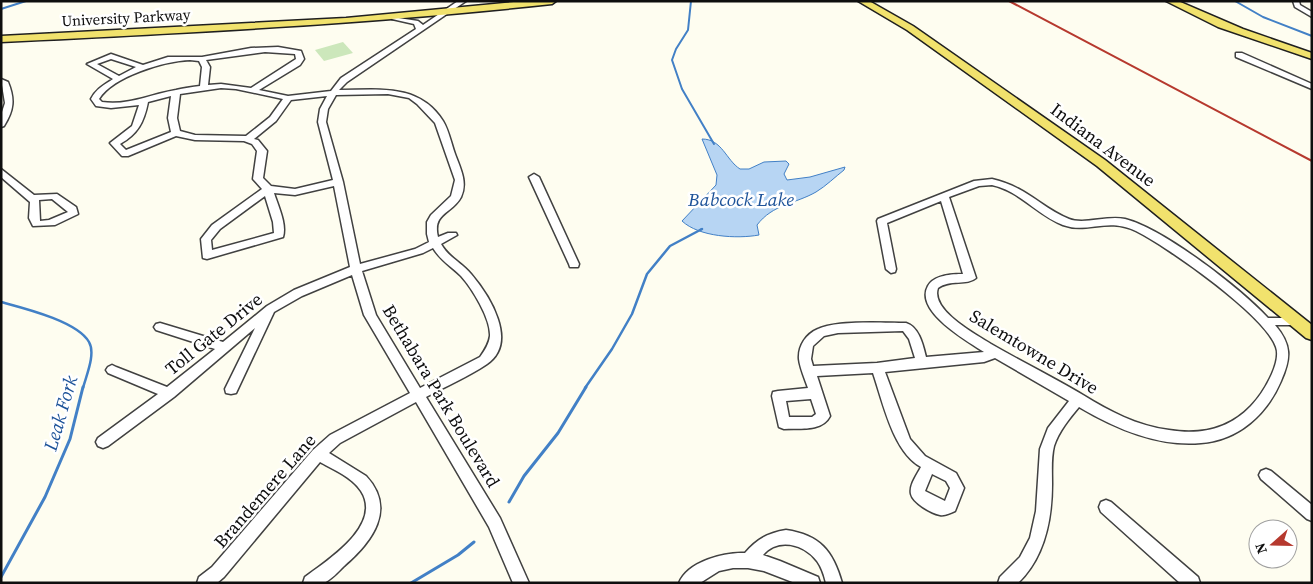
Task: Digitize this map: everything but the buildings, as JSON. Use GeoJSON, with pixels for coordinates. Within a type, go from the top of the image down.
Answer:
{"type":"FeatureCollection","features":[{"type":"Feature","properties":{"kind":"main road","name":"University Parkway"},"geometry":{"type":"LineString","coordinates":[[1,40],[394,18],[508,1]]}},
{"type":"Feature","properties":{"kind":"main road","name":"University Parkway"},"geometry":{"type":"LineString","coordinates":[[1,34],[446,11],[552,1]]}},
{"type":"Feature","properties":{"kind":"main road","name":"Indiana Avenue"},"geometry":{"type":"LineString","coordinates":[[862,1],[910,28],[1101,163],[1291,323],[1312,334]]}},
{"type":"Feature","properties":{"kind":"main road"},"geometry":{"type":"LineString","coordinates":[[1177,3],[1258,38],[1312,56]]}},
{"type":"Feature","properties":{"kind":"main road"},"geometry":{"type":"LineString","coordinates":[[1200,13],[1312,50]]}},
{"type":"Feature","properties":{"kind":"street","name":"Bethabara Park Boulevard"},"geometry":{"type":"LineString","coordinates":[[463,1],[344,80],[333,93],[324,109],[322,122],[338,182],[356,268],[370,315],[420,395],[495,523],[521,583]]}},
{"type":"Feature","properties":{"kind":"street"},"geometry":{"type":"LineString","coordinates":[[1296,1],[1297,6],[1301,10],[1312,15]]}},
{"type":"Feature","properties":{"kind":"street"},"geometry":{"type":"LineString","coordinates":[[394,18],[416,22],[419,24],[420,29]]}},
{"type":"Feature","properties":{"kind":"street"},"geometry":{"type":"LineString","coordinates":[[252,90],[297,63],[300,56],[288,50],[268,50],[202,59],[174,58],[142,67],[119,79],[98,93],[95,98],[96,102],[111,106],[144,101],[204,87],[232,87],[288,98],[333,93],[388,92],[403,94],[420,102],[439,122],[460,180],[460,187],[454,200],[440,211],[432,221],[431,234],[436,243]]}},
{"type":"Feature","properties":{"kind":"street"},"geometry":{"type":"LineString","coordinates":[[1239,55],[1312,87]]}},
{"type":"Feature","properties":{"kind":"street"},"geometry":{"type":"LineString","coordinates":[[119,79],[91,64],[111,56],[142,67]]}},
{"type":"Feature","properties":{"kind":"street"},"geometry":{"type":"LineString","coordinates":[[202,59],[206,68],[204,87]]}},
{"type":"Feature","properties":{"kind":"street"},"geometry":{"type":"LineString","coordinates":[[1,80],[4,82],[10,97],[10,108],[1,124]]}},
{"type":"Feature","properties":{"kind":"street"},"geometry":{"type":"LineString","coordinates":[[176,92],[172,120],[172,127],[176,133]]}},
{"type":"Feature","properties":{"kind":"street"},"geometry":{"type":"LineString","coordinates":[[248,139],[273,119],[288,98]]}},
{"type":"Feature","properties":{"kind":"street"},"geometry":{"type":"LineString","coordinates":[[144,101],[136,130],[114,143],[125,154],[176,133],[192,137],[248,139],[255,142],[262,151],[258,179],[268,189],[278,222],[279,235],[206,255],[206,239],[216,227],[268,189],[295,192],[338,182]]}},
{"type":"Feature","properties":{"kind":"street"},"geometry":{"type":"LineString","coordinates":[[1,172],[32,198]]}},
{"type":"Feature","properties":{"kind":"street"},"geometry":{"type":"LineString","coordinates":[[534,177],[574,264]]}},
{"type":"Feature","properties":{"kind":"street","name":"Salemtowne Drive"},"geometry":{"type":"LineString","coordinates":[[992,182],[1014,189],[1070,224],[1105,220],[1128,223],[1200,266],[1267,323],[1280,342],[1284,355],[1267,397],[1258,408],[1227,431],[1197,438],[1161,435],[1124,424],[964,333],[937,309],[931,297],[934,286],[938,282],[951,278],[970,278],[944,196],[977,183],[992,182]]}},
{"type":"Feature","properties":{"kind":"street"},"geometry":{"type":"LineString","coordinates":[[891,269],[882,220],[944,196]]}},
{"type":"Feature","properties":{"kind":"street","name":"Toll Gate Drive"},"geometry":{"type":"LineString","coordinates":[[103,442],[169,394],[270,309],[312,286],[356,268],[408,255],[452,235]]}},
{"type":"Feature","properties":{"kind":"street","name":"Brandemere Lane"},"geometry":{"type":"LineString","coordinates":[[205,583],[218,572],[318,454],[334,439],[349,429],[420,395],[484,360],[492,349],[496,331],[491,315],[464,273],[444,256],[436,243]]}},
{"type":"Feature","properties":{"kind":"street"},"geometry":{"type":"LineString","coordinates":[[231,389],[270,309]]}},
{"type":"Feature","properties":{"kind":"street"},"geometry":{"type":"LineString","coordinates":[[1267,323],[1280,327],[1291,323]]}},
{"type":"Feature","properties":{"kind":"street"},"geometry":{"type":"LineString","coordinates":[[160,327],[224,347]]}},
{"type":"Feature","properties":{"kind":"street"},"geometry":{"type":"LineString","coordinates":[[816,393],[804,359],[807,344],[821,332],[838,329],[906,327],[914,338],[922,362]]}},
{"type":"Feature","properties":{"kind":"street"},"geometry":{"type":"LineString","coordinates":[[809,370],[877,368],[922,362],[984,358],[996,352]]}},
{"type":"Feature","properties":{"kind":"street"},"geometry":{"type":"LineString","coordinates":[[877,368],[904,442],[920,460],[929,465]]}},
{"type":"Feature","properties":{"kind":"street"},"geometry":{"type":"LineString","coordinates":[[112,370],[169,394]]}},
{"type":"Feature","properties":{"kind":"street"},"geometry":{"type":"LineString","coordinates":[[1006,583],[1024,565],[1040,535],[1044,519],[1045,456],[1048,444],[1053,432],[1078,399]]}},
{"type":"Feature","properties":{"kind":"street"},"geometry":{"type":"LineString","coordinates":[[311,583],[359,544],[370,526],[373,508],[372,496],[366,486],[318,454]]}},
{"type":"Feature","properties":{"kind":"street"},"geometry":{"type":"LineString","coordinates":[[1266,475],[1312,514]]}},
{"type":"Feature","properties":{"kind":"street"},"geometry":{"type":"LineString","coordinates":[[1106,507],[1192,583]]}},
{"type":"Feature","properties":{"kind":"street"},"geometry":{"type":"LineString","coordinates":[[750,559],[756,550],[772,539],[792,537],[811,545],[820,552],[827,561],[834,583]]}},
{"type":"Feature","properties":{"kind":"street"},"geometry":{"type":"LineString","coordinates":[[687,583],[705,568],[720,562],[750,559],[783,568],[812,583]]}},
{"type":"Feature","properties":{"kind":"green space"},"geometry":{"type":"Polygon","coordinates":[[[343,42],[353,53],[324,61],[315,50],[343,42]]]}},
{"type":"Feature","properties":{"kind":"water","name":"Babcock Lake"},"geometry":{"type":"Polygon","coordinates":[[[702,139],[714,142],[740,169],[749,169],[764,162],[786,161],[789,164],[784,174],[787,180],[810,177],[845,167],[844,170],[816,192],[777,208],[763,218],[757,225],[759,235],[729,237],[708,234],[682,221],[716,185],[717,175],[702,139]]]}},
{"type":"Feature","properties":{"kind":"waterway"},"geometry":{"type":"LineString","coordinates":[[1,9],[26,1]]}},
{"type":"Feature","properties":{"kind":"waterway"},"geometry":{"type":"LineString","coordinates":[[691,1],[688,30],[676,49],[672,60],[682,89],[714,144]]}},
{"type":"Feature","properties":{"kind":"waterway"},"geometry":{"type":"LineString","coordinates":[[1235,1],[1263,17],[1312,36]]}},
{"type":"Feature","properties":{"kind":"waterway"},"geometry":{"type":"LineString","coordinates":[[585,388],[612,349],[632,314],[647,274],[670,246],[702,229],[700,230]]}},
{"type":"Feature","properties":{"kind":"waterway","name":"Leak Fork"},"geometry":{"type":"LineString","coordinates":[[1,302],[49,316],[83,334],[91,347],[90,365],[83,388]]}},
{"type":"Feature","properties":{"kind":"waterway","name":"Leak Fork"},"geometry":{"type":"LineString","coordinates":[[1,577],[45,497],[70,439],[83,387]]}},
{"type":"Feature","properties":{"kind":"waterway"},"geometry":{"type":"LineString","coordinates":[[509,502],[524,476],[558,433],[586,387]]}},
{"type":"Feature","properties":{"kind":"waterway"},"geometry":{"type":"LineString","coordinates":[[411,583],[458,555],[474,542]]}},
{"type":"Feature","properties":{"kind":"railway"},"geometry":{"type":"LineString","coordinates":[[1009,1],[1312,161]]}}]}
